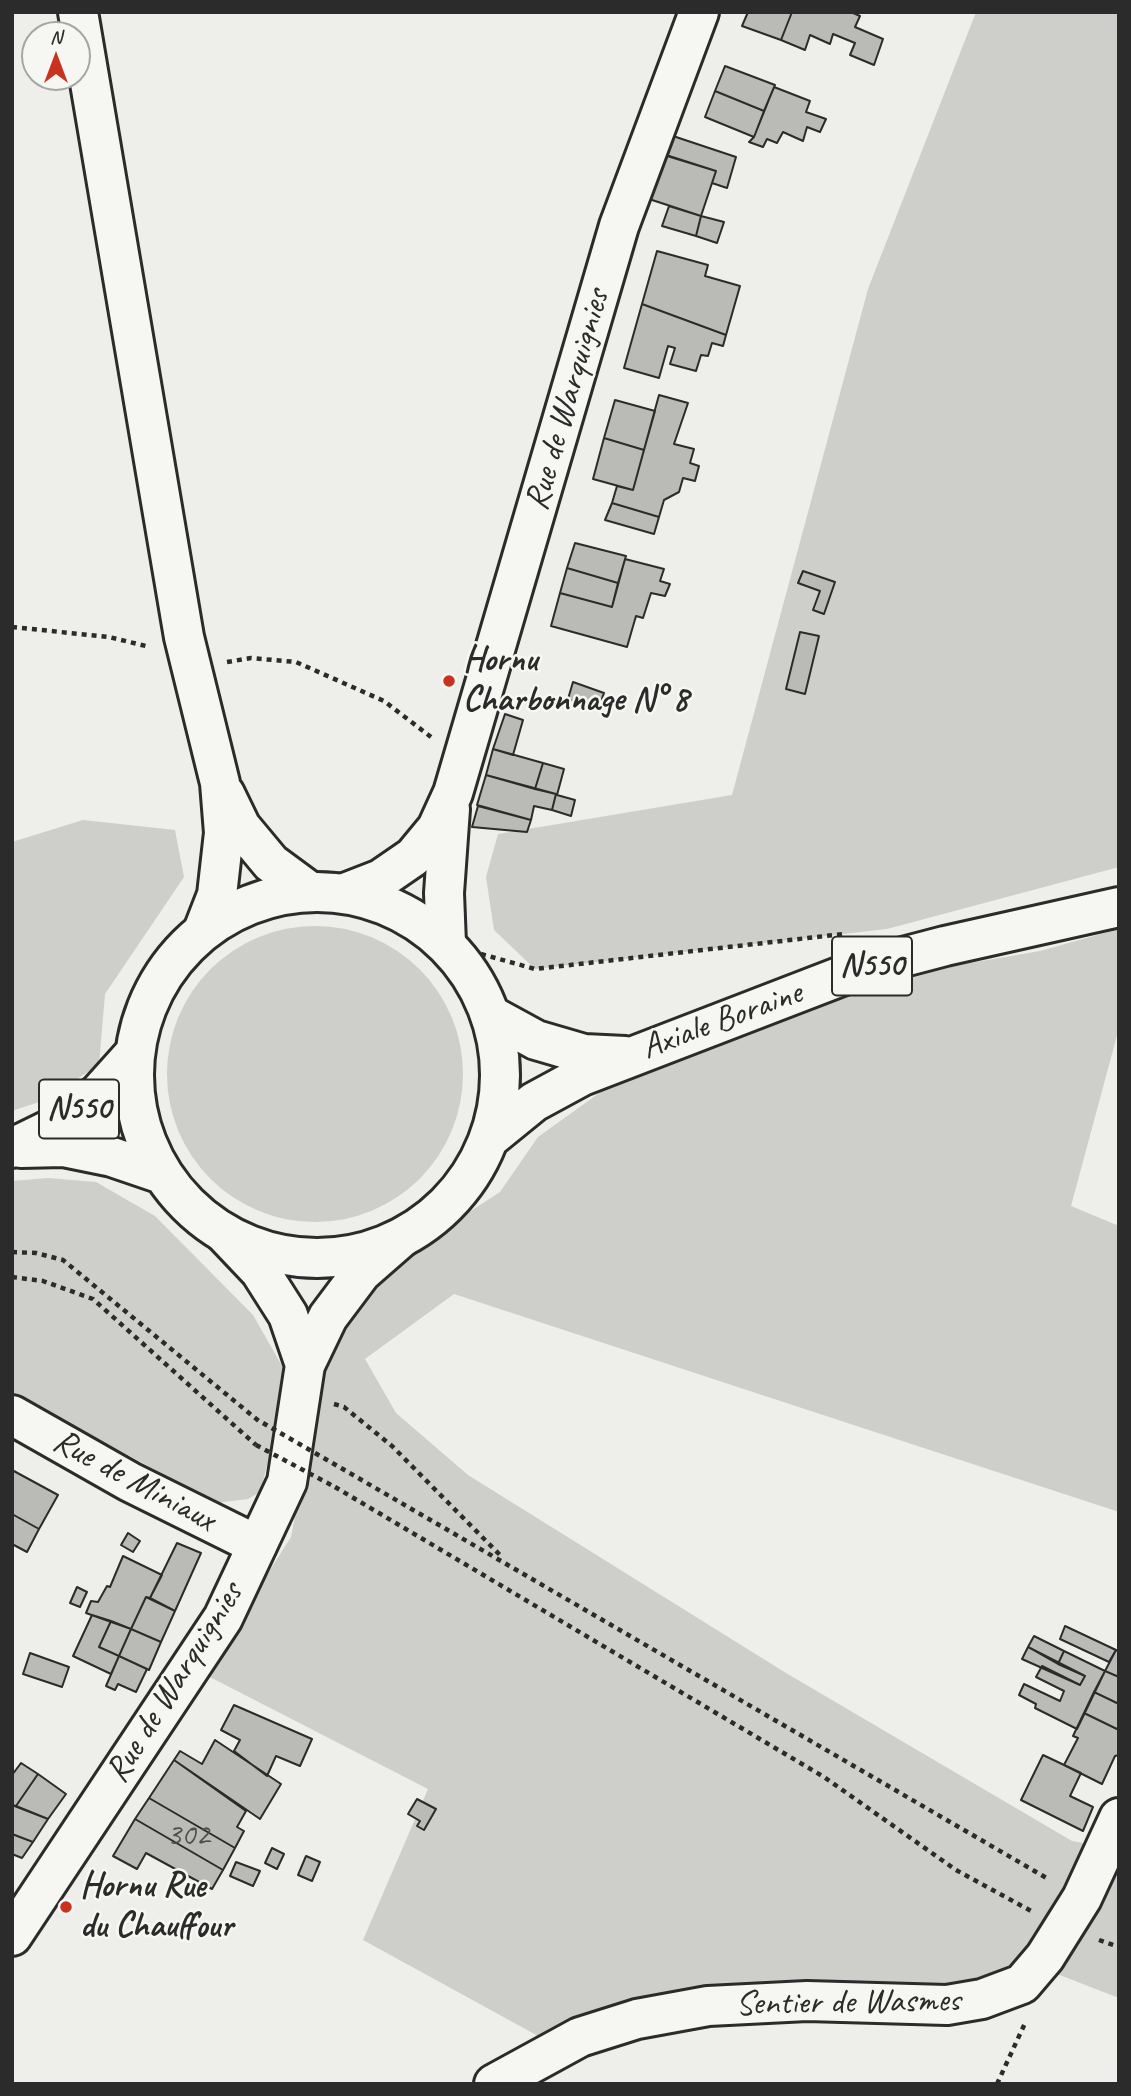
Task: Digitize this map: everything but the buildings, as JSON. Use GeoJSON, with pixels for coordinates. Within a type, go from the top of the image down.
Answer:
{"type":"FeatureCollection","features":[{"type":"Feature","properties":{"kind":"street"},"geometry":{"type":"LineString","coordinates":[[78,12],[189,656],[220,783],[223,846],[217,895],[203,931]]}},
{"type":"Feature","properties":{"kind":"street","name":"Rue de Warquignies"},"geometry":{"type":"LineString","coordinates":[[457,777],[619,226],[699,12]]}},
{"type":"Feature","properties":{"kind":"street"},"geometry":{"type":"LineString","coordinates":[[304,1365],[288,1315],[260,1271],[224,1233],[190,1207],[162,1174],[147,1146],[133,1085],[134,1054],[142,1018],[156,985],[177,956],[203,931],[253,902],[327,892],[381,879],[413,857],[437,828],[457,777]]}},
{"type":"Feature","properties":{"kind":"street"},"geometry":{"type":"LineString","coordinates":[[446,944],[446,843],[457,777]]}},
{"type":"Feature","properties":{"kind":"street"},"geometry":{"type":"LineString","coordinates":[[220,783],[241,827],[263,854],[327,892],[400,911],[446,944],[474,977],[492,1016],[500,1056],[500,1083],[491,1136],[469,1179],[439,1212],[401,1238],[343,1257],[281,1255],[224,1233]]}},
{"type":"Feature","properties":{"kind":"street","name":"Axiale Boraine"},"geometry":{"type":"LineString","coordinates":[[492,1016],[536,1041],[584,1054],[634,1056],[865,967],[1119,907]]}},
{"type":"Feature","properties":{"kind":"street","name":"N550"},"geometry":{"type":"LineString","coordinates":[[12,1148],[59,1125],[100,1093],[134,1054]]}},
{"type":"Feature","properties":{"kind":"street"},"geometry":{"type":"LineString","coordinates":[[491,1136],[534,1102],[582,1076],[634,1056]]}},
{"type":"Feature","properties":{"kind":"street"},"geometry":{"type":"LineString","coordinates":[[12,1148],[63,1147],[112,1157],[162,1174]]}},
{"type":"Feature","properties":{"kind":"street","name":"Rue de Warquignies"},"geometry":{"type":"LineString","coordinates":[[12,1936],[223,1618],[286,1482],[304,1365],[328,1317],[361,1273],[401,1238]]}},
{"type":"Feature","properties":{"kind":"street","name":"Rue de Miniaux"},"geometry":{"type":"LineString","coordinates":[[12,1415],[130,1482],[257,1545]]}},
{"type":"Feature","properties":{"kind":"street","name":"Sentier de Wasmes"},"geometry":{"type":"LineString","coordinates":[[494,2084],[580,2037],[637,2019],[708,2006],[770,2003],[947,2005],[982,1999],[1022,1984],[1045,1957],[1071,1913],[1119,1818]]}},
{"type":"Feature","properties":{"kind":"path"},"geometry":{"type":"LineString","coordinates":[[12,627],[109,637],[224,663],[251,657],[296,662],[384,701],[457,777]]}},
{"type":"Feature","properties":{"kind":"path"},"geometry":{"type":"LineString","coordinates":[[446,944],[535,969],[846,933]]}},
{"type":"Feature","properties":{"kind":"path"},"geometry":{"type":"LineString","coordinates":[[12,1252],[36,1253],[64,1260],[263,1423],[505,1561],[1071,1913],[1119,1947]]}},
{"type":"Feature","properties":{"kind":"path"},"geometry":{"type":"LineString","coordinates":[[12,1277],[43,1281],[93,1299],[256,1445],[335,1487],[824,1777],[956,1870],[1071,1913]]}},
{"type":"Feature","properties":{"kind":"path"},"geometry":{"type":"LineString","coordinates":[[344,1407],[392,1446],[505,1561]]}},
{"type":"Feature","properties":{"kind":"path"},"geometry":{"type":"LineString","coordinates":[[997,2084],[1026,2024],[1022,1984]]}},
{"type":"Feature","properties":{"kind":"shaded area"},"geometry":{"type":"Polygon","coordinates":[[[976,12],[1119,12],[1119,867],[887,929],[535,969],[494,930],[486,877],[498,834],[732,795],[868,289],[976,12]]]}},
{"type":"Feature","properties":{"kind":"shaded area"},"geometry":{"type":"Polygon","coordinates":[[[83,820],[175,830],[184,877],[105,994],[99,1065],[42,1101],[12,1111],[12,842],[83,820]]]}},
{"type":"Feature","properties":{"kind":"shaded area"},"geometry":{"type":"Polygon","coordinates":[[[315,926],[344,929],[385,944],[409,960],[429,980],[445,1004],[456,1031],[463,1074],[460,1103],[445,1144],[429,1168],[409,1188],[385,1204],[358,1215],[315,1222],[286,1219],[245,1204],[221,1188],[201,1168],[185,1144],[174,1117],[167,1074],[170,1045],[185,1004],[201,980],[221,960],[245,944],[272,933],[315,926]]]}},
{"type":"Feature","properties":{"kind":"shaded area"},"geometry":{"type":"Polygon","coordinates":[[[1119,929],[1119,1028],[1071,1206],[1119,1226],[1119,1512],[454,1294],[365,1359],[396,1413],[468,1475],[786,1673],[1072,1841],[1119,1850],[1119,1998],[1057,1974],[974,2016],[727,2020],[560,2048],[363,1940],[428,1789],[204,1674],[291,1537],[329,1344],[379,1281],[437,1233],[500,1192],[538,1137],[602,1091],[763,1025],[912,973],[1040,951],[1119,929]]]}},
{"type":"Feature","properties":{"kind":"shaded area"},"geometry":{"type":"Polygon","coordinates":[[[48,1178],[96,1182],[155,1216],[253,1315],[290,1380],[260,1492],[248,1499],[216,1503],[12,1392],[12,1181],[48,1178]]]}},
{"type":"Feature","properties":{"kind":"place","name":"Hornu Charbonnage N° 8"},"geometry":{"type":"Point","coordinates":[449,681]}},
{"type":"Feature","properties":{"kind":"place","name":"Hornu Rue du Chauffour"},"geometry":{"type":"Point","coordinates":[66,1907]}}]}
